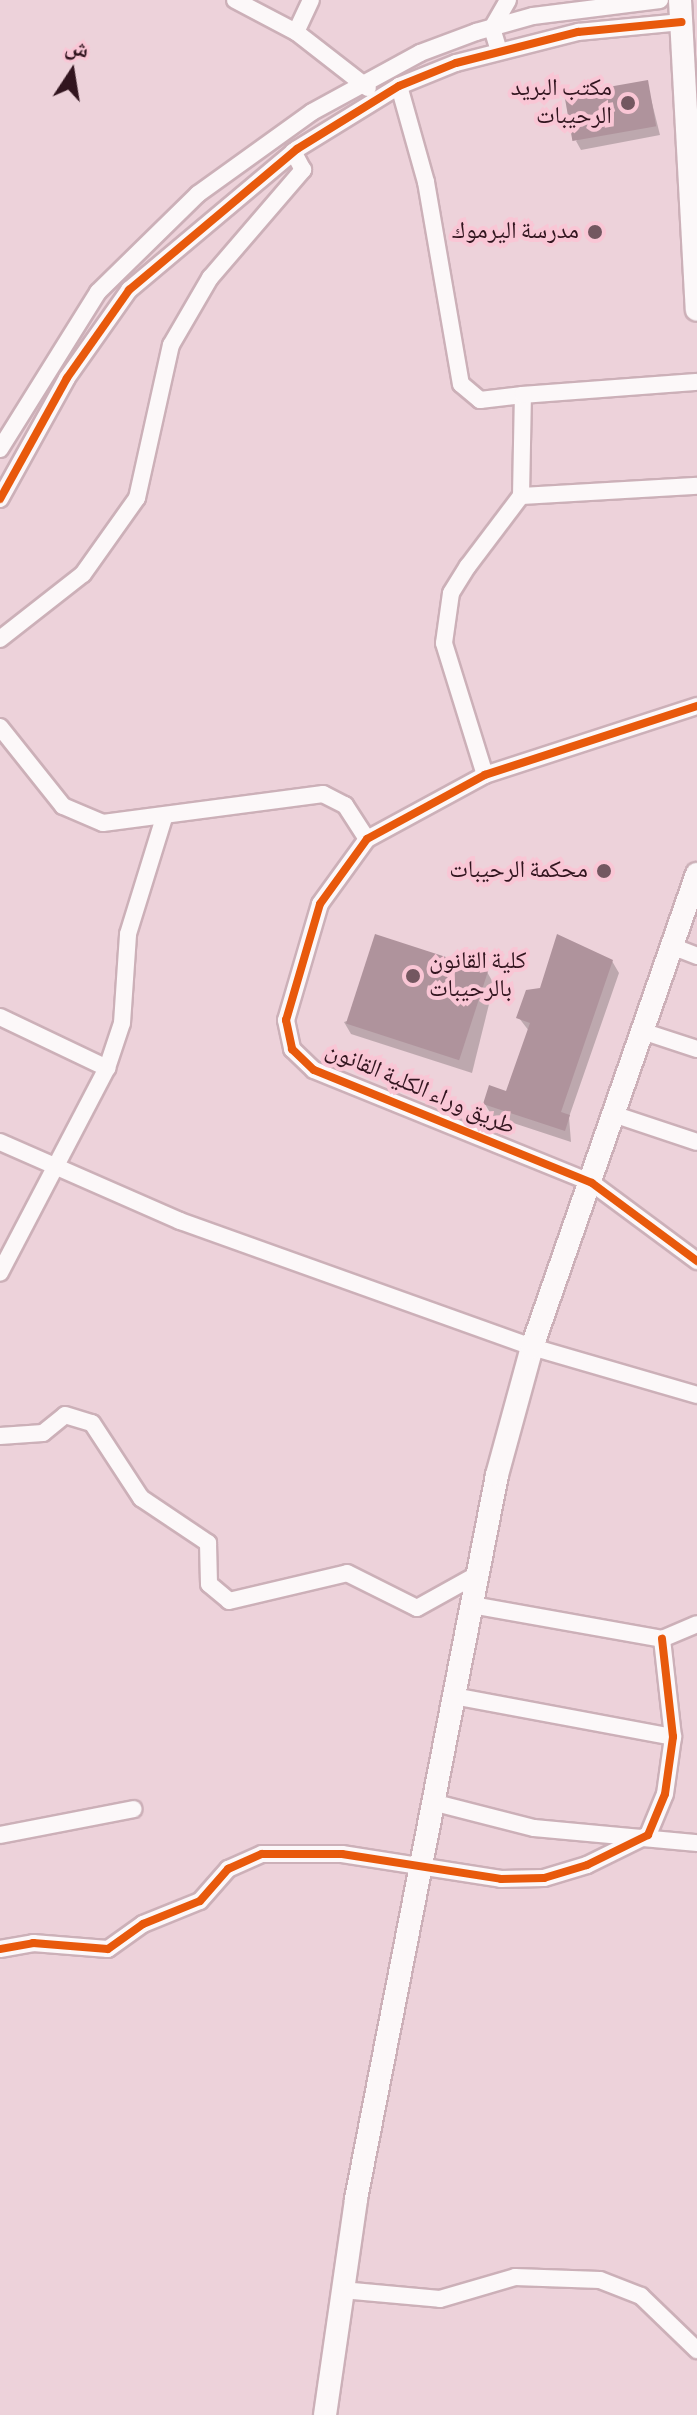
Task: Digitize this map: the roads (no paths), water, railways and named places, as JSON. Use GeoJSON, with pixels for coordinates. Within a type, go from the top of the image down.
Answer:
{"type":"FeatureCollection","features":[{"type":"Feature","properties":{"kind":"main road"},"geometry":{"type":"LineString","coordinates":[[687,14],[697,310]]}},
{"type":"Feature","properties":{"kind":"main road"},"geometry":{"type":"LineString","coordinates":[[325,2415],[342,2290],[432,1802],[478,1574],[532,1347],[645,1032],[697,874]]}},
{"type":"Feature","properties":{"kind":"street"},"geometry":{"type":"LineString","coordinates":[[235,0],[296,32],[364,80],[375,100]]}},
{"type":"Feature","properties":{"kind":"street"},"geometry":{"type":"LineString","coordinates":[[296,32],[311,0]]}},
{"type":"Feature","properties":{"kind":"street"},"geometry":{"type":"LineString","coordinates":[[499,51],[492,28],[508,0]]}},
{"type":"Feature","properties":{"kind":"street"},"geometry":{"type":"LineString","coordinates":[[0,449],[75,322],[120,268],[198,194],[364,80],[492,28],[660,0]]}},
{"type":"Feature","properties":{"kind":"street"},"geometry":{"type":"LineString","coordinates":[[0,499],[67,378],[129,290],[293,151],[399,86],[499,51],[578,32],[687,14]]}},
{"type":"Feature","properties":{"kind":"street"},"geometry":{"type":"LineString","coordinates":[[399,86],[426,182],[461,384],[480,400],[697,382]]}},
{"type":"Feature","properties":{"kind":"street"},"geometry":{"type":"LineString","coordinates":[[0,639],[83,574],[137,498],[171,345],[210,278],[303,170],[293,151]]}},
{"type":"Feature","properties":{"kind":"street"},"geometry":{"type":"LineString","coordinates":[[485,775],[452,684],[445,621],[451,593],[521,496],[523,395]]}},
{"type":"Feature","properties":{"kind":"street"},"geometry":{"type":"LineString","coordinates":[[521,496],[697,486]]}},
{"type":"Feature","properties":{"kind":"street","name":"طريق وراء الكلية القانون"},"geometry":{"type":"LineString","coordinates":[[697,706],[485,775],[367,839],[307,932],[286,1020],[292,1049],[314,1070],[592,1183],[697,1261]]}},
{"type":"Feature","properties":{"kind":"street"},"geometry":{"type":"LineString","coordinates":[[0,727],[63,806],[103,823],[164,818],[323,794],[345,805],[367,839]]}},
{"type":"Feature","properties":{"kind":"street"},"geometry":{"type":"LineString","coordinates":[[0,1273],[107,1068],[122,1023],[128,934],[164,818]]}},
{"type":"Feature","properties":{"kind":"street"},"geometry":{"type":"LineString","coordinates":[[674,947],[697,956]]}},
{"type":"Feature","properties":{"kind":"street"},"geometry":{"type":"LineString","coordinates":[[0,1017],[107,1068]]}},
{"type":"Feature","properties":{"kind":"street"},"geometry":{"type":"LineString","coordinates":[[645,1032],[697,1049]]}},
{"type":"Feature","properties":{"kind":"street"},"geometry":{"type":"LineString","coordinates":[[616,1115],[697,1142]]}},
{"type":"Feature","properties":{"kind":"street"},"geometry":{"type":"LineString","coordinates":[[0,1142],[55,1169],[180,1221],[532,1347],[697,1395]]}},
{"type":"Feature","properties":{"kind":"street"},"geometry":{"type":"LineString","coordinates":[[0,1436],[43,1433],[65,1415],[92,1423],[141,1498],[208,1543],[209,1584],[229,1601],[347,1573],[417,1608],[478,1574]]}},
{"type":"Feature","properties":{"kind":"street"},"geometry":{"type":"LineString","coordinates":[[472,1605],[662,1639],[697,1624]]}},
{"type":"Feature","properties":{"kind":"street"},"geometry":{"type":"LineString","coordinates":[[0,1949],[33,1943],[108,1949],[143,1924],[200,1901],[228,1869],[262,1854],[342,1854],[420,1866],[544,1878],[648,1835],[670,1775],[673,1737],[662,1639]]}},
{"type":"Feature","properties":{"kind":"street"},"geometry":{"type":"LineString","coordinates":[[454,1696],[673,1737]]}},
{"type":"Feature","properties":{"kind":"street"},"geometry":{"type":"LineString","coordinates":[[432,1802],[534,1828],[648,1835],[697,1843]]}},
{"type":"Feature","properties":{"kind":"street"},"geometry":{"type":"LineString","coordinates":[[0,1835],[134,1809]]}},
{"type":"Feature","properties":{"kind":"street"},"geometry":{"type":"LineString","coordinates":[[342,2290],[440,2299],[515,2277],[600,2280],[641,2296],[697,2350]]}},
{"type":"Feature","properties":{"kind":"place","name":"مكتب البريد الرحيبات"},"geometry":{"type":"Point","coordinates":[628,103]}},
{"type":"Feature","properties":{"kind":"place","name":"مدرسة اليرموك"},"geometry":{"type":"Point","coordinates":[595,232]}},
{"type":"Feature","properties":{"kind":"place","name":"محكمة الرحيبات"},"geometry":{"type":"Point","coordinates":[604,871]}},
{"type":"Feature","properties":{"kind":"place","name":"كلية القانون بالرحيبات"},"geometry":{"type":"Point","coordinates":[413,976]}}]}
